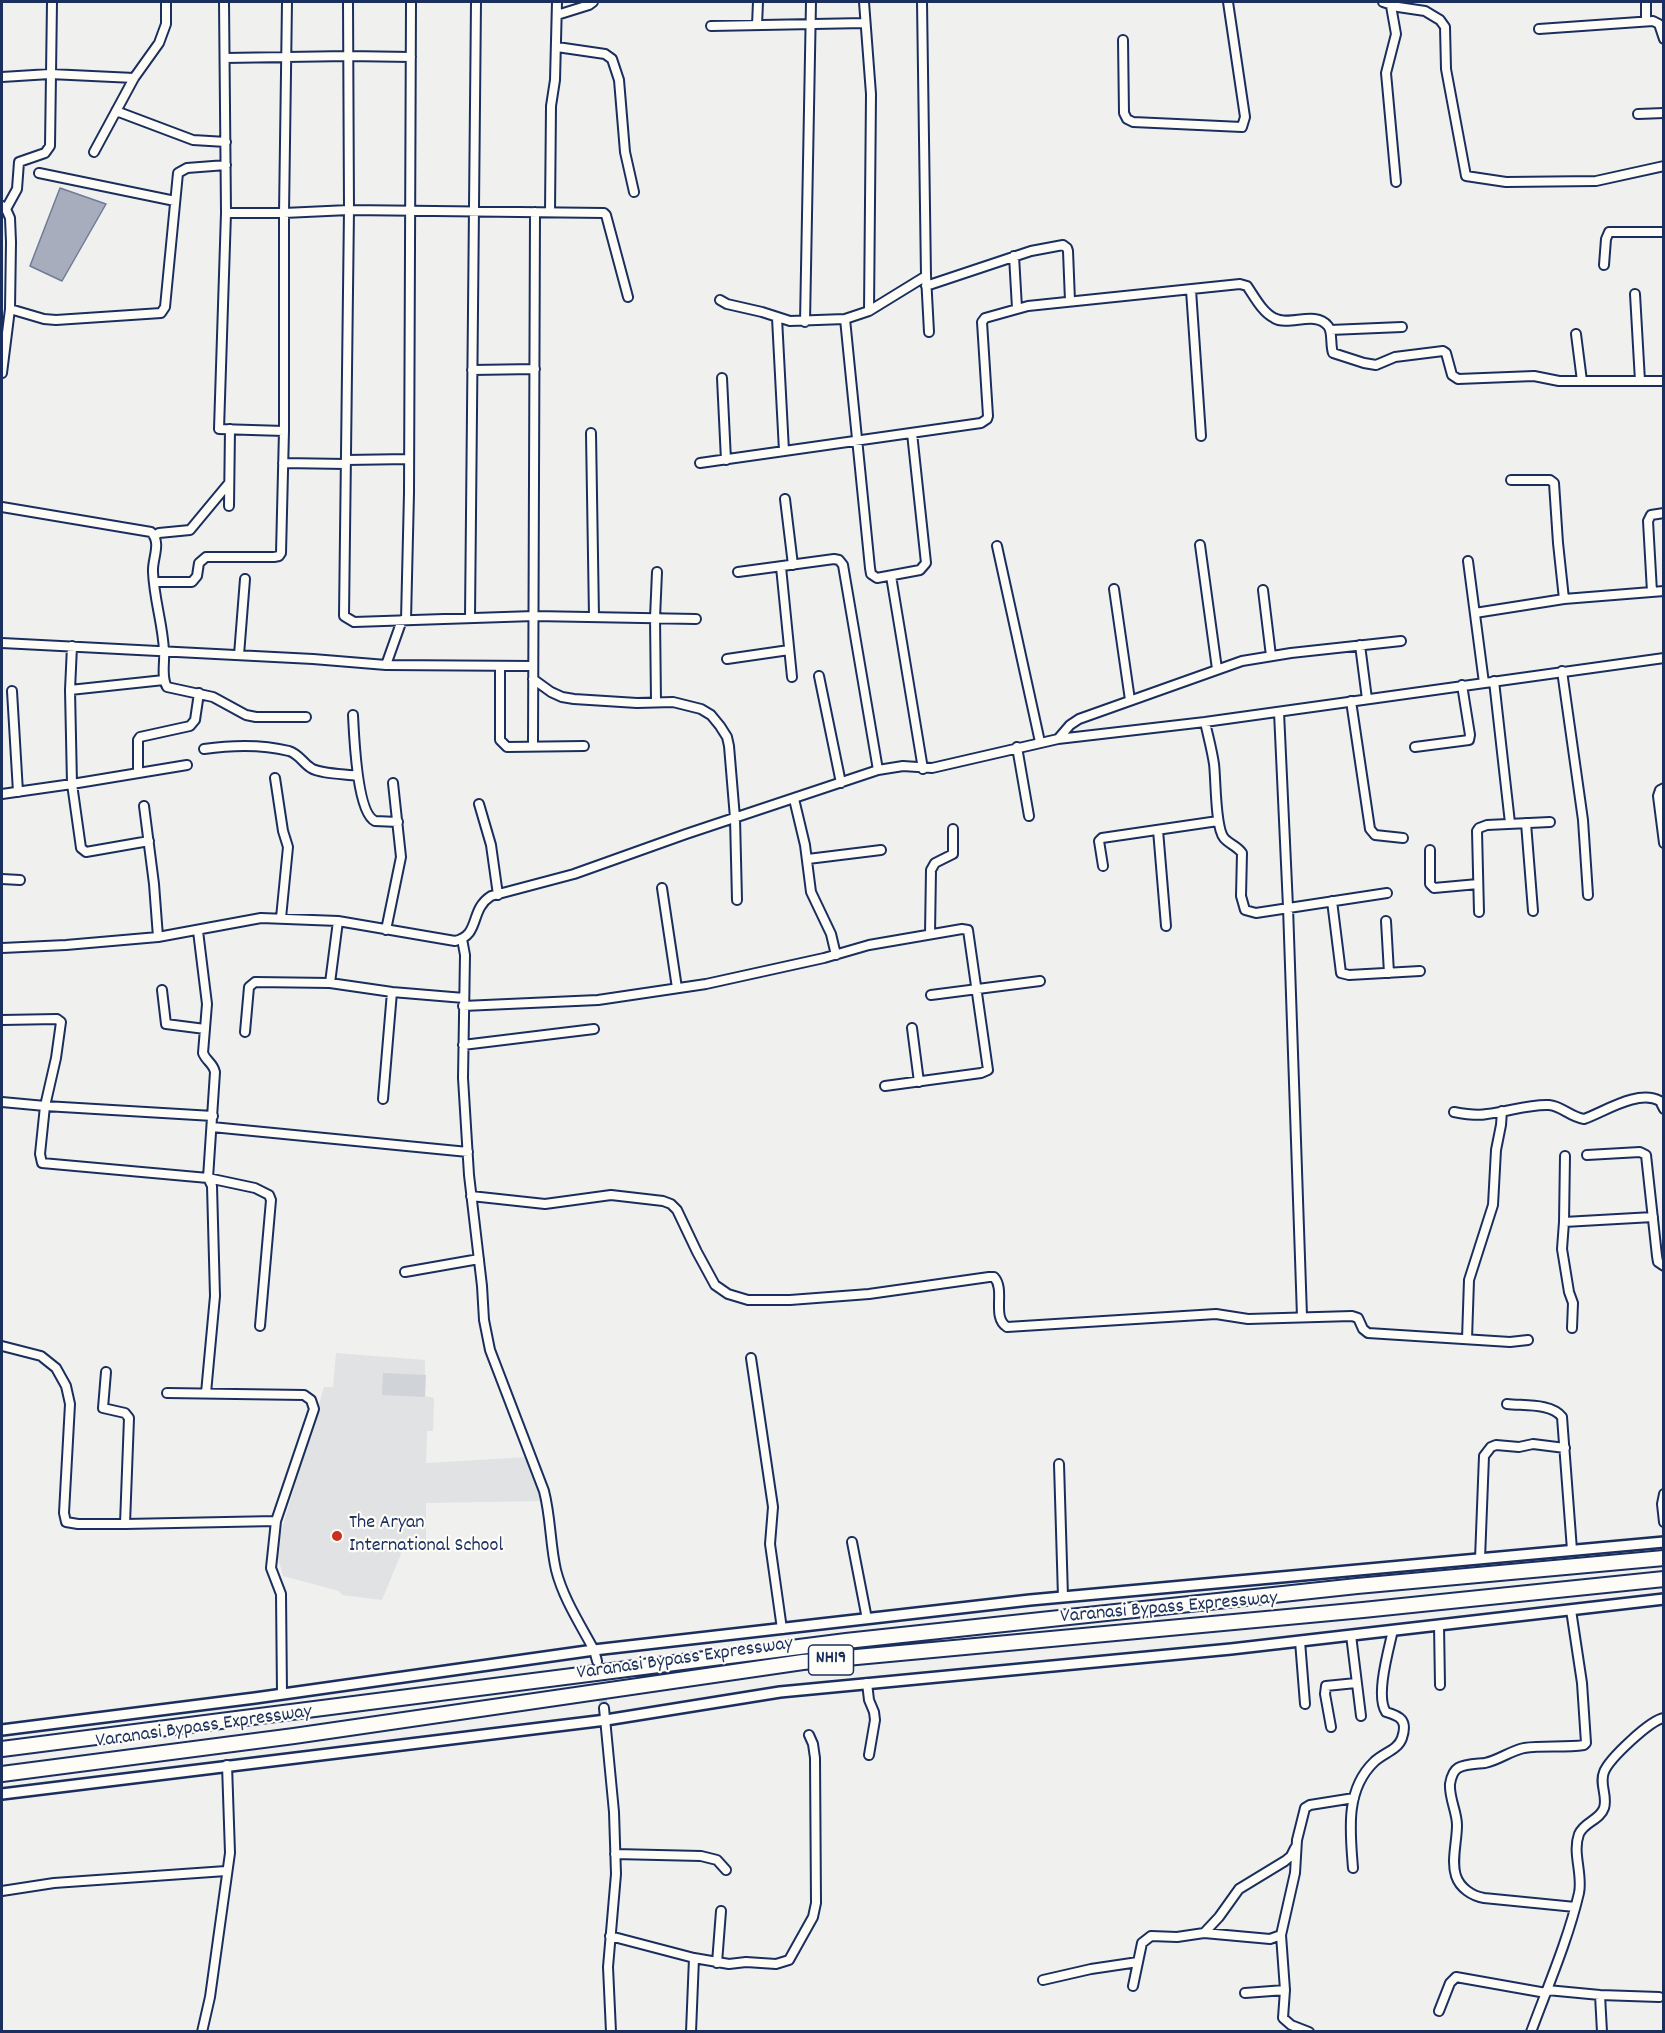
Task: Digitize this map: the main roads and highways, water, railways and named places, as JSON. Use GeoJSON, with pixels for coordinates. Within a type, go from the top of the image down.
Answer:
{"type":"FeatureCollection","features":[{"type":"Feature","properties":{"kind":"highway","name":"Varanasi Bypass Expressway"},"geometry":{"type":"LineString","coordinates":[[2,1749],[857,1639],[1357,1586],[1664,1558]]}},
{"type":"Feature","properties":{"kind":"highway","name":"Varanasi Bypass Expressway"},"geometry":{"type":"LineString","coordinates":[[2,1774],[282,1737],[803,1662],[1363,1610],[1664,1579]]}},
{"type":"Feature","properties":{"kind":"water"},"geometry":{"type":"Polygon","coordinates":[[[60,188],[106,204],[62,281],[30,266],[60,188]]]}},
{"type":"Feature","properties":{"kind":"tunnel"},"geometry":{"type":"LineString","coordinates":[[599,1672],[604,1708]]}},
{"type":"Feature","properties":{"kind":"place","name":"The Aryan International School"},"geometry":{"type":"Point","coordinates":[337,1536]}}]}
